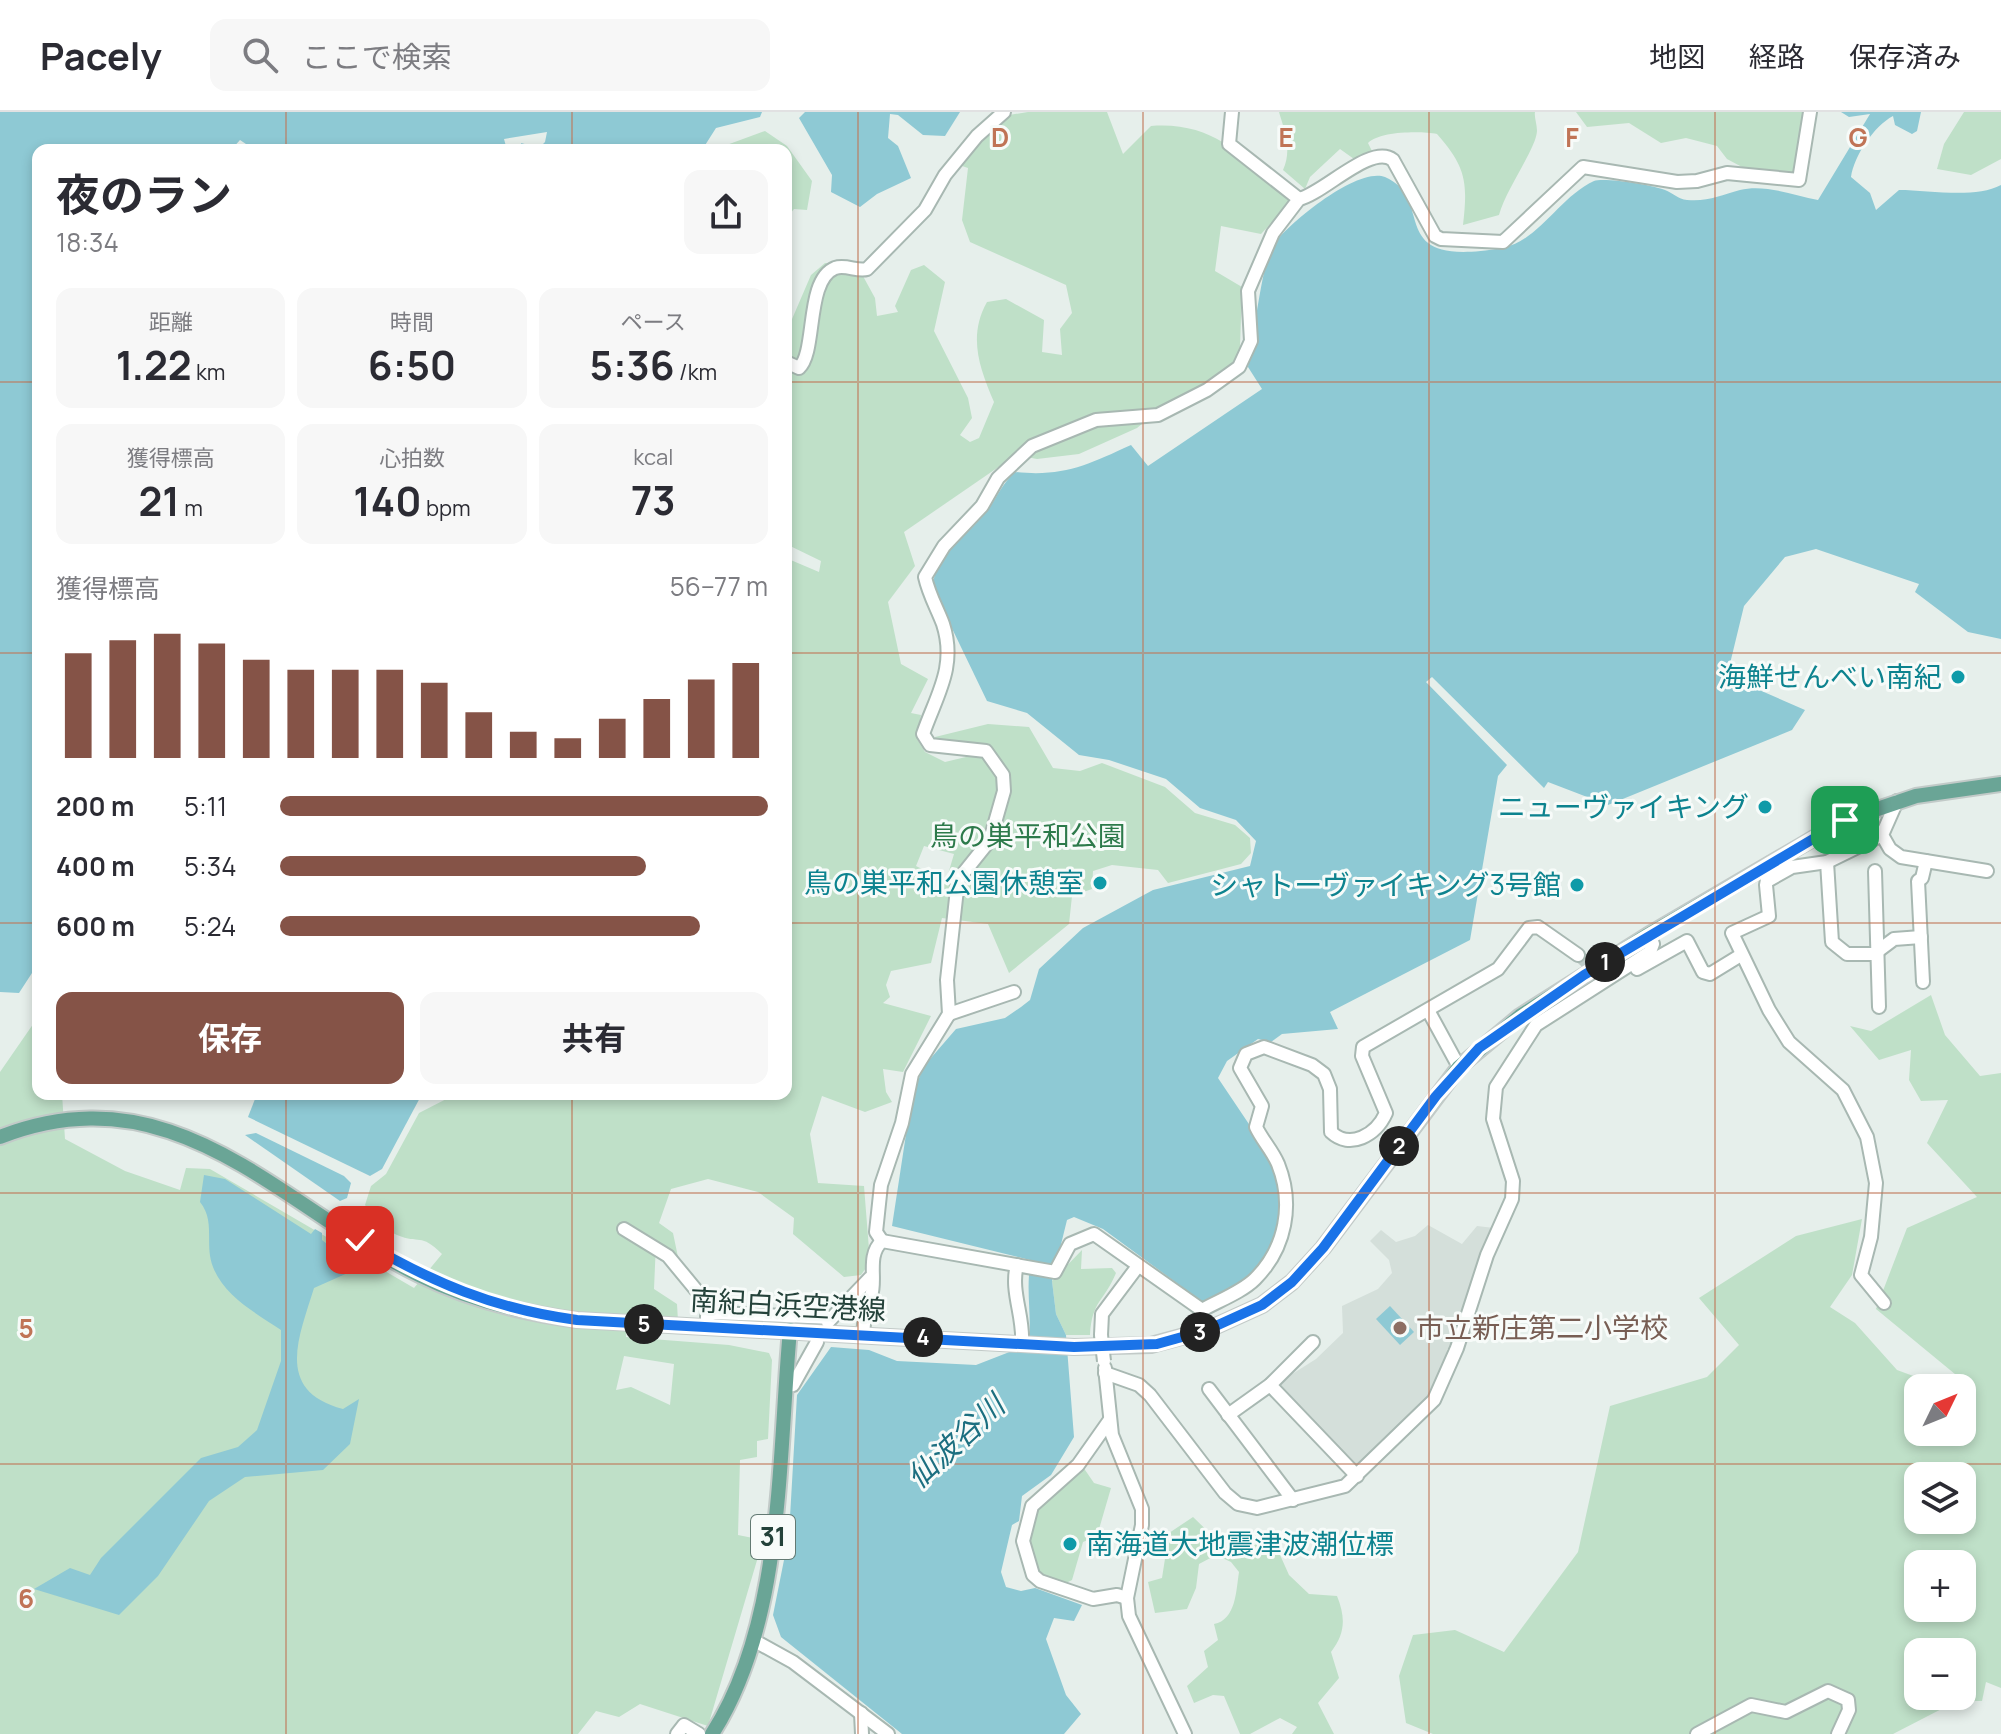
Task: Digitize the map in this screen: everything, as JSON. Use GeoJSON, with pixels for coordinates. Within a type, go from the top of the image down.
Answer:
{"type":"FeatureCollection","features":[{"type":"Feature","properties":{"kind":"main road","name":"南紀白浜空港線"},"geometry":{"type":"LineString","coordinates":[[0,1137],[29,1127],[91,1119],[164,1129],[245,1165],[419,1275],[483,1300],[535,1314],[577,1320],[1074,1347],[1151,1345],[1234,1320],[1283,1290],[1323,1248],[1459,1067],[1520,1016],[1648,935],[1854,817],[1897,801],[1960,788],[2001,784]]}},
{"type":"Feature","properties":{"kind":"main road","name":"31"},"geometry":{"type":"LineString","coordinates":[[712,1734],[736,1686],[753,1640],[780,1498],[790,1330]]}},
{"type":"Feature","properties":{"kind":"street"},"geometry":{"type":"LineString","coordinates":[[792,365],[799,368],[807,359],[813,305],[829,273],[841,268],[867,269],[925,210],[945,175],[977,136],[1004,112]]}},
{"type":"Feature","properties":{"kind":"street"},"geometry":{"type":"LineString","coordinates":[[1232,112],[1229,144],[1232,149],[1299,199]]}},
{"type":"Feature","properties":{"kind":"street"},"geometry":{"type":"LineString","coordinates":[[1578,955],[1542,929],[1529,928],[1498,969],[1429,1012],[1362,1048],[1386,1113],[1378,1125],[1355,1141],[1345,1142],[1331,1132],[1329,1085],[1318,1069],[1264,1047],[1246,1054],[1239,1063],[1263,1108],[1256,1127],[1274,1154],[1286,1196],[1285,1225],[1278,1247],[1254,1280],[1202,1310],[1094,1234],[1070,1244],[1055,1272],[882,1241],[876,1232],[881,1185],[902,1123],[912,1074],[949,1014],[947,980],[954,894],[958,880],[990,840],[1004,791],[1003,775],[986,751],[976,747],[943,749],[930,745],[923,734],[944,689],[947,664],[946,638],[925,577],[944,546],[982,506],[998,478],[1032,446],[1096,420],[1145,417],[1168,411],[1207,390],[1239,367],[1251,341],[1248,291],[1273,233],[1299,199],[1379,156],[1387,155],[1393,160],[1435,236],[1441,239],[1503,242],[1583,167],[1677,182],[1697,181],[1727,173],[1799,180],[1810,112]]}},
{"type":"Feature","properties":{"kind":"street"},"geometry":{"type":"LineString","coordinates":[[1769,880],[1792,867],[1827,862],[1882,835],[1897,801]]}},
{"type":"Feature","properties":{"kind":"street"},"geometry":{"type":"LineString","coordinates":[[1854,817],[1882,835],[1890,849],[1901,857],[1987,871]]}},
{"type":"Feature","properties":{"kind":"street"},"geometry":{"type":"LineString","coordinates":[[1923,982],[1918,881],[1922,878],[1926,861]]}},
{"type":"Feature","properties":{"kind":"street"},"geometry":{"type":"LineString","coordinates":[[1827,862],[1832,942],[1847,954],[1874,954],[1894,939],[1921,937]]}},
{"type":"Feature","properties":{"kind":"street"},"geometry":{"type":"LineString","coordinates":[[1770,863],[1769,916],[1732,933],[1789,1042],[1843,1090],[1867,1137],[1876,1183],[1871,1237],[1861,1275],[1884,1303]]}},
{"type":"Feature","properties":{"kind":"street"},"geometry":{"type":"LineString","coordinates":[[1875,871],[1879,1007]]}},
{"type":"Feature","properties":{"kind":"street"},"geometry":{"type":"LineString","coordinates":[[1105,1367],[1139,1385],[1150,1395],[1225,1493],[1238,1504],[1257,1508],[1345,1486],[1434,1400],[1457,1348],[1487,1255],[1506,1216],[1513,1181],[1493,1119],[1496,1087],[1536,1025],[1553,1011],[1650,952],[1653,944],[1648,935]]}},
{"type":"Feature","properties":{"kind":"street"},"geometry":{"type":"LineString","coordinates":[[1605,979],[1627,975],[1687,941],[1703,972],[1710,974],[1741,955]]}},
{"type":"Feature","properties":{"kind":"street"},"geometry":{"type":"LineString","coordinates":[[949,1014],[1014,992]]}},
{"type":"Feature","properties":{"kind":"street"},"geometry":{"type":"LineString","coordinates":[[1429,1012],[1459,1067]]}},
{"type":"Feature","properties":{"kind":"street"},"geometry":{"type":"LineString","coordinates":[[624,1229],[668,1256],[715,1313]]}},
{"type":"Feature","properties":{"kind":"street"},"geometry":{"type":"LineString","coordinates":[[863,1334],[865,1306],[872,1294],[870,1278],[876,1246],[882,1241]]}},
{"type":"Feature","properties":{"kind":"street"},"geometry":{"type":"LineString","coordinates":[[1017,1265],[1015,1291],[1022,1316],[1024,1344]]}},
{"type":"Feature","properties":{"kind":"street"},"geometry":{"type":"LineString","coordinates":[[1138,1266],[1102,1314],[1109,1421],[1142,1509],[1142,1525],[1127,1598],[1137,1637],[1185,1734]]}},
{"type":"Feature","properties":{"kind":"street"},"geometry":{"type":"LineString","coordinates":[[707,1327],[707,1316],[715,1313],[830,1320],[870,1278]]}},
{"type":"Feature","properties":{"kind":"street"},"geometry":{"type":"LineString","coordinates":[[787,1386],[793,1385],[817,1342]]}},
{"type":"Feature","properties":{"kind":"street"},"geometry":{"type":"LineString","coordinates":[[1228,1415],[1270,1385],[1313,1342]]}},
{"type":"Feature","properties":{"kind":"street"},"geometry":{"type":"LineString","coordinates":[[1270,1385],[1357,1476]]}},
{"type":"Feature","properties":{"kind":"street"},"geometry":{"type":"LineString","coordinates":[[1209,1389],[1293,1500]]}},
{"type":"Feature","properties":{"kind":"street"},"geometry":{"type":"LineString","coordinates":[[1109,1421],[1078,1465],[1032,1506],[1023,1541],[1033,1575],[1040,1581],[1093,1599],[1117,1595],[1127,1598]]}},
{"type":"Feature","properties":{"kind":"street"},"geometry":{"type":"LineString","coordinates":[[753,1640],[793,1662],[886,1732]]}},
{"type":"Feature","properties":{"kind":"street"},"geometry":{"type":"LineString","coordinates":[[1697,1734],[1751,1705],[1786,1712],[1828,1691],[1848,1700],[1849,1710],[1838,1734]]}},
{"type":"Feature","properties":{"kind":"street"},"geometry":{"type":"LineString","coordinates":[[861,1713],[862,1734]]}},
{"type":"Feature","properties":{"kind":"street"},"geometry":{"type":"LineString","coordinates":[[677,1734],[684,1725],[699,1734]]}},
{"type":"Feature","properties":{"kind":"shaded area","name":"市立新庄第二小学校"},"geometry":{"type":"Polygon","coordinates":[[[1428,1225],[1462,1244],[1477,1226],[1494,1228],[1468,1293],[1451,1349],[1447,1349],[1446,1364],[1427,1402],[1359,1468],[1354,1467],[1278,1387],[1278,1383],[1316,1359],[1343,1333],[1342,1306],[1378,1289],[1392,1273],[1389,1260],[1370,1241],[1381,1230],[1396,1242],[1415,1236],[1428,1225]]]}},
{"type":"Feature","properties":{"kind":"green space","name":"鳥の巣平和公園"},"geometry":{"type":"Polygon","coordinates":[[[1028,112],[1107,112],[1123,154],[1151,126],[1195,130],[1213,137],[1245,158],[1292,201],[1261,234],[1221,226],[1215,271],[1242,287],[1240,347],[1234,366],[1159,410],[1137,428],[1079,454],[1037,459],[1016,455],[904,532],[915,566],[888,602],[901,664],[928,679],[911,713],[921,715],[917,739],[925,752],[945,762],[970,756],[937,753],[935,737],[988,724],[1029,727],[1053,768],[1080,771],[1102,763],[1165,787],[1195,813],[1235,825],[1250,838],[1251,853],[1241,864],[1168,883],[1158,870],[1112,865],[1093,871],[1092,889],[1072,896],[1069,924],[1009,973],[988,924],[942,918],[931,963],[891,971],[886,985],[890,997],[883,1003],[931,1016],[903,1072],[883,1069],[886,1092],[892,1102],[865,1112],[822,1096],[810,1134],[818,1183],[864,1186],[870,1262],[861,1275],[844,1277],[793,1234],[794,1218],[758,1192],[708,1179],[671,1189],[659,1223],[673,1233],[678,1257],[656,1243],[654,1289],[677,1304],[678,1321],[627,1316],[626,1337],[729,1345],[769,1353],[772,1360],[768,1439],[757,1441],[757,1457],[740,1460],[738,1535],[763,1540],[708,1726],[640,1704],[619,1717],[596,1711],[578,1734],[0,1734],[0,1072],[32,1026],[32,1100],[62,1100],[65,1139],[125,1171],[180,1190],[186,1168],[210,1169],[414,1288],[442,1254],[424,1241],[392,1232],[365,1205],[371,1186],[386,1174],[419,1113],[444,1100],[792,1100],[792,561],[819,572],[821,561],[792,547],[792,319],[811,275],[825,263],[858,267],[875,298],[877,316],[898,312],[895,306],[911,270],[924,265],[945,282],[934,331],[968,398],[972,418],[960,435],[970,442],[979,438],[994,402],[980,364],[977,339],[981,315],[987,302],[1006,299],[1044,320],[1042,352],[1062,355],[1060,329],[1072,313],[1066,285],[970,242],[962,220],[968,168],[959,165],[1003,116],[1028,112]],[[924,846],[916,866],[946,881],[954,854],[924,846]],[[624,1356],[616,1390],[631,1387],[670,1405],[674,1364],[624,1356]]]}},
{"type":"Feature","properties":{"kind":"green space"},"geometry":{"type":"Polygon","coordinates":[[[1279,112],[1535,112],[1537,131],[1532,148],[1499,215],[1463,225],[1463,176],[1454,156],[1437,134],[1411,132],[1382,136],[1368,143],[1373,153],[1354,159],[1340,149],[1310,177],[1305,189],[1283,170],[1287,148],[1279,112]]]}},
{"type":"Feature","properties":{"kind":"green space"},"geometry":{"type":"Polygon","coordinates":[[[1576,112],[1807,112],[1796,170],[1786,180],[1742,167],[1727,159],[1717,146],[1686,138],[1661,143],[1629,123],[1587,127],[1576,112]]]}},
{"type":"Feature","properties":{"kind":"green space"},"geometry":{"type":"Polygon","coordinates":[[[1964,112],[2001,112],[2001,159],[1971,175],[1937,169],[1944,144],[1964,112]]]}},
{"type":"Feature","properties":{"kind":"green space"},"geometry":{"type":"Polygon","coordinates":[[[765,131],[784,144],[729,144],[765,131]]]}},
{"type":"Feature","properties":{"kind":"green space"},"geometry":{"type":"Polygon","coordinates":[[[792,153],[812,181],[807,210],[792,212],[792,153]]]}},
{"type":"Feature","properties":{"kind":"green space"},"geometry":{"type":"Polygon","coordinates":[[[1931,995],[1945,1035],[1980,1076],[2001,1073],[2001,1688],[1986,1682],[1982,1701],[1976,1701],[1976,1638],[1904,1638],[1904,1710],[1940,1710],[1893,1734],[1433,1734],[1406,1723],[1399,1676],[1413,1635],[1455,1630],[1504,1652],[1578,1552],[1610,1406],[1707,1377],[1739,1345],[1699,1298],[1796,1236],[1862,1219],[1852,1275],[1830,1307],[1855,1323],[1897,1370],[1908,1374],[1904,1374],[1904,1446],[1976,1446],[1976,1374],[1955,1374],[1876,1309],[1907,1228],[1977,1197],[1927,1143],[1948,1100],[1921,1101],[1909,1080],[1911,1050],[1879,1060],[1850,1026],[1871,1031],[1931,995]]]}},
{"type":"Feature","properties":{"kind":"green space"},"geometry":{"type":"Polygon","coordinates":[[[1082,1250],[1081,1269],[1112,1268],[1116,1273],[1093,1315],[1090,1335],[1066,1335],[1056,1314],[1052,1281],[1082,1250]]]}},
{"type":"Feature","properties":{"kind":"green space"},"geometry":{"type":"Polygon","coordinates":[[[1083,1467],[1094,1483],[1111,1488],[1097,1536],[1083,1542],[1072,1580],[1060,1586],[1035,1570],[1030,1534],[1032,1521],[1045,1500],[1083,1467]]]}},
{"type":"Feature","properties":{"kind":"green space"},"geometry":{"type":"Polygon","coordinates":[[[1193,1517],[1222,1545],[1238,1553],[1272,1537],[1289,1575],[1309,1594],[1337,1596],[1343,1626],[1331,1652],[1339,1678],[1318,1703],[1334,1734],[1292,1734],[1297,1727],[1280,1718],[1250,1734],[1240,1734],[1224,1696],[1213,1695],[1194,1703],[1187,1686],[1208,1667],[1204,1651],[1218,1640],[1214,1624],[1231,1611],[1239,1572],[1231,1562],[1216,1555],[1199,1564],[1196,1588],[1187,1609],[1155,1613],[1148,1582],[1162,1578],[1169,1533],[1193,1517]]]}},
{"type":"Feature","properties":{"kind":"water"},"geometry":{"type":"Polygon","coordinates":[[[0,112],[762,112],[760,117],[716,128],[706,144],[543,144],[547,132],[504,139],[505,144],[246,144],[240,140],[236,144],[32,144],[32,973],[19,993],[0,992],[0,112]]]}},
{"type":"Feature","properties":{"kind":"water"},"geometry":{"type":"Polygon","coordinates":[[[805,112],[960,112],[945,136],[923,135],[898,115],[890,114],[888,138],[898,146],[911,178],[877,194],[860,207],[831,192],[832,175],[799,118],[805,112]]]}},
{"type":"Feature","properties":{"kind":"water","name":"仙波谷川"},"geometry":{"type":"Polygon","coordinates":[[[1841,112],[1921,112],[1917,131],[1912,134],[1895,125],[1893,116],[1886,121],[1872,134],[1856,160],[1851,177],[1870,193],[1876,210],[1899,190],[1965,193],[2001,185],[2001,639],[1968,632],[1915,592],[1919,584],[1816,549],[1785,557],[1744,606],[1727,676],[1805,710],[1792,730],[1608,805],[1548,782],[1544,788],[1432,677],[1426,682],[1507,765],[1498,776],[1470,940],[1330,1012],[1338,1029],[1282,1034],[1271,1042],[1258,1039],[1227,1061],[1218,1078],[1265,1148],[1280,1190],[1277,1243],[1250,1276],[1204,1303],[1103,1229],[1074,1217],[1067,1220],[1052,1281],[1056,1314],[1066,1335],[1074,1437],[1051,1475],[1022,1496],[1019,1521],[1012,1525],[1001,1572],[1006,1587],[1021,1591],[1035,1588],[1082,1605],[1074,1621],[1054,1618],[1046,1639],[1066,1695],[1081,1714],[1064,1734],[902,1734],[781,1637],[773,1615],[789,1535],[797,1395],[831,1347],[869,1350],[897,1361],[976,1365],[1012,1351],[1027,1352],[1030,1332],[1029,1275],[1037,1274],[1038,1262],[892,1226],[912,1095],[924,1066],[956,1029],[1005,1018],[1030,1000],[1039,969],[1083,928],[1153,890],[1250,866],[1256,841],[1236,820],[1200,808],[1166,779],[1109,760],[1079,755],[1027,713],[987,701],[933,589],[939,564],[981,518],[1015,472],[1048,473],[1075,468],[1131,445],[1148,466],[1262,389],[1248,367],[1261,286],[1271,248],[1306,213],[1358,180],[1385,177],[1400,188],[1409,201],[1418,229],[1426,241],[1440,249],[1464,252],[1502,248],[1527,237],[1570,197],[1599,180],[1651,186],[1687,200],[1708,199],[1759,188],[1818,200],[1870,114],[1849,117],[1841,112]]]}},
{"type":"Feature","properties":{"kind":"water"},"geometry":{"type":"Polygon","coordinates":[[[255,1100],[419,1100],[382,1169],[370,1176],[248,1117],[255,1100]]]}},
{"type":"Feature","properties":{"kind":"water"},"geometry":{"type":"Polygon","coordinates":[[[256,1133],[344,1176],[351,1183],[347,1198],[340,1201],[245,1135],[256,1133]]]}},
{"type":"Feature","properties":{"kind":"water"},"geometry":{"type":"Polygon","coordinates":[[[204,1175],[225,1179],[311,1234],[315,1229],[322,1233],[322,1240],[347,1260],[350,1272],[314,1288],[302,1325],[297,1360],[307,1389],[321,1401],[343,1409],[359,1399],[350,1444],[323,1470],[245,1477],[209,1501],[158,1576],[119,1615],[34,1589],[70,1568],[90,1575],[101,1558],[201,1458],[238,1447],[257,1430],[281,1361],[281,1330],[233,1295],[213,1267],[208,1217],[200,1202],[204,1175]]]}},
{"type":"Feature","properties":{"kind":"water"},"geometry":{"type":"Polygon","coordinates":[[[1390,1306],[1414,1332],[1400,1345],[1376,1319],[1390,1306]]]}},
{"type":"Feature","properties":{"kind":"tunnel"},"geometry":{"type":"LineString","coordinates":[[1578,955],[1602,977]]}},
{"type":"Feature","properties":{"kind":"place","name":"海鮮せんべい南紀"},"geometry":{"type":"Point","coordinates":[1958,677]}},
{"type":"Feature","properties":{"kind":"place","name":"ニューヴァイキング"},"geometry":{"type":"Point","coordinates":[1765,807]}},
{"type":"Feature","properties":{"kind":"place","name":"鳥の巣平和公園休憩室"},"geometry":{"type":"Point","coordinates":[1100,883]}},
{"type":"Feature","properties":{"kind":"place","name":"シャトーヴァイキング3号館"},"geometry":{"type":"Point","coordinates":[1577,885]}},
{"type":"Feature","properties":{"kind":"place","name":"市立新庄第二小学校"},"geometry":{"type":"Point","coordinates":[1400,1328]}},
{"type":"Feature","properties":{"kind":"place","name":"南海道大地震津波潮位標"},"geometry":{"type":"Point","coordinates":[1070,1544]}},
{"type":"Feature","properties":{"kind":"route"},"geometry":{"type":"LineString","coordinates":[[360,1240],[419,1275],[483,1300],[535,1314],[577,1320],[1074,1347],[1151,1345],[1177,1339],[1234,1320],[1262,1305],[1292,1282],[1323,1248],[1459,1067],[1493,1036],[1584,975],[1845,820]]}}]}
